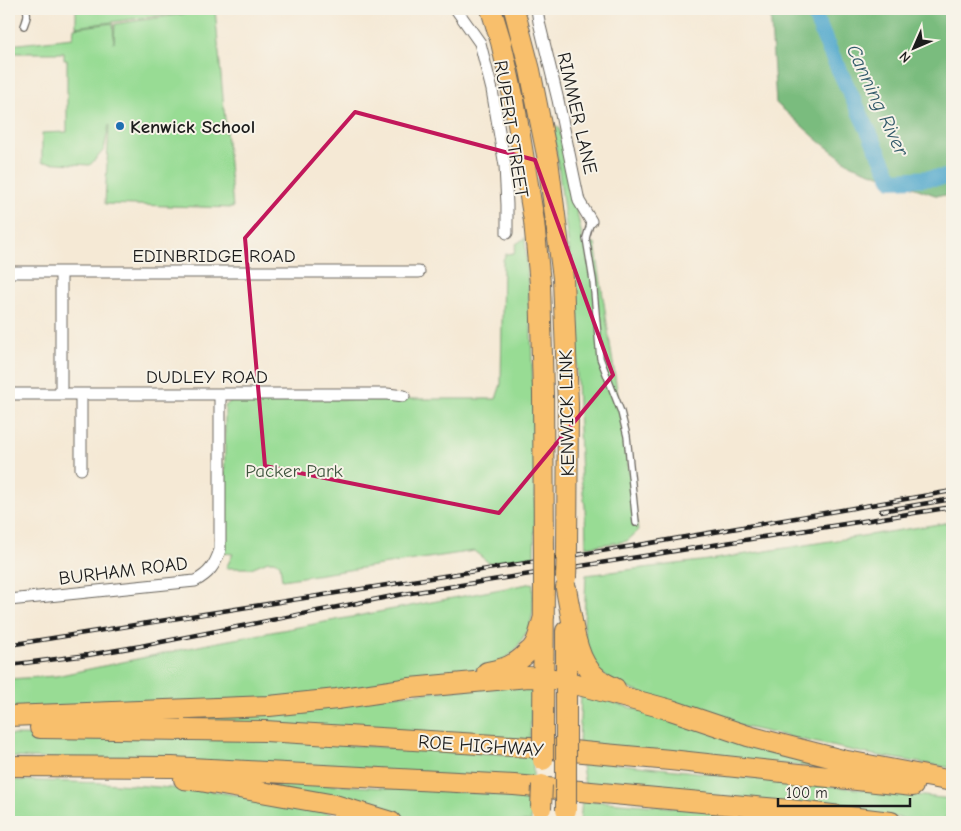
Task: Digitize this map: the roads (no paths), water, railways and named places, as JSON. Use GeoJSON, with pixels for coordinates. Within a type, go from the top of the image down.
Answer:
{"type":"FeatureCollection","features":[{"type":"Feature","properties":{"kind":"highway","name":"KENWICK LINK"},"geometry":{"type":"LineString","coordinates":[[491,9],[501,42],[514,100],[529,190],[540,284],[544,550],[541,815]]}},
{"type":"Feature","properties":{"kind":"highway","name":"KENWICK LINK"},"geometry":{"type":"LineString","coordinates":[[514,9],[530,70],[548,160],[563,278],[568,404],[566,816]]}},
{"type":"Feature","properties":{"kind":"highway"},"geometry":{"type":"LineString","coordinates":[[566,583],[577,646],[582,660],[588,668],[600,681],[607,685],[670,710]]}},
{"type":"Feature","properties":{"kind":"highway"},"geometry":{"type":"LineString","coordinates":[[410,688],[430,681],[500,670],[511,666],[535,644],[544,617]]}},
{"type":"Feature","properties":{"kind":"highway"},"geometry":{"type":"LineString","coordinates":[[9,716],[269,706],[337,699],[410,688],[543,677],[566,680],[670,710],[748,736],[842,760],[952,781]]}},
{"type":"Feature","properties":{"kind":"highway","name":"ROE HIGHWAY"},"geometry":{"type":"LineString","coordinates":[[9,727],[265,731],[529,747],[670,760],[952,791]]}},
{"type":"Feature","properties":{"kind":"highway","name":"ROE HIGHWAY"},"geometry":{"type":"LineString","coordinates":[[9,766],[172,767],[514,785],[780,809],[891,822]]}},
{"type":"Feature","properties":{"kind":"highway"},"geometry":{"type":"LineString","coordinates":[[95,767],[200,781],[335,805],[391,822]]}},
{"type":"Feature","properties":{"kind":"street","name":"RUPERT STREET"},"geometry":{"type":"LineString","coordinates":[[456,9],[480,43],[492,90],[505,166],[508,205],[507,233]]}},
{"type":"Feature","properties":{"kind":"street","name":"RIMMER LANE"},"geometry":{"type":"LineString","coordinates":[[537,9],[579,201],[591,221]]}},
{"type":"Feature","properties":{"kind":"street","name":"EDINBRIDGE ROAD"},"geometry":{"type":"LineString","coordinates":[[9,272],[419,272]]}},
{"type":"Feature","properties":{"kind":"street"},"geometry":{"type":"LineString","coordinates":[[61,394],[62,272]]}},
{"type":"Feature","properties":{"kind":"street","name":"DUDLEY ROAD"},"geometry":{"type":"LineString","coordinates":[[9,394],[387,394],[404,396]]}},
{"type":"Feature","properties":{"kind":"street"},"geometry":{"type":"LineString","coordinates":[[81,394],[82,469]]}},
{"type":"Feature","properties":{"kind":"street","name":"BURHAM ROAD"},"geometry":{"type":"LineString","coordinates":[[9,600],[195,581],[211,570],[220,550],[220,394]]}},
{"type":"Feature","properties":{"kind":"lane"},"geometry":{"type":"LineString","coordinates":[[24,26],[28,12],[26,9]]}},
{"type":"Feature","properties":{"kind":"lane"},"geometry":{"type":"LineString","coordinates":[[591,221],[586,238],[593,280],[600,358],[621,412],[626,436],[636,523]]}},
{"type":"Feature","properties":{"kind":"waterway","name":"Canning River"},"geometry":{"type":"LineString","coordinates":[[812,9],[892,180],[952,177]]}},
{"type":"Feature","properties":{"kind":"railway"},"geometry":{"type":"LineString","coordinates":[[9,645],[639,545],[952,491]]}},
{"type":"Feature","properties":{"kind":"railway"},"geometry":{"type":"LineString","coordinates":[[881,511],[952,499]]}},
{"type":"Feature","properties":{"kind":"railway"},"geometry":{"type":"LineString","coordinates":[[9,665],[141,646],[398,595],[952,507]]}},
{"type":"Feature","properties":{"kind":"place","name":"Kenwick School"},"geometry":{"type":"Point","coordinates":[120,126]}},
{"type":"Feature","properties":{"kind":"park label","name":"Packer Park"},"geometry":{"type":"Point","coordinates":[294,470]}}]}
